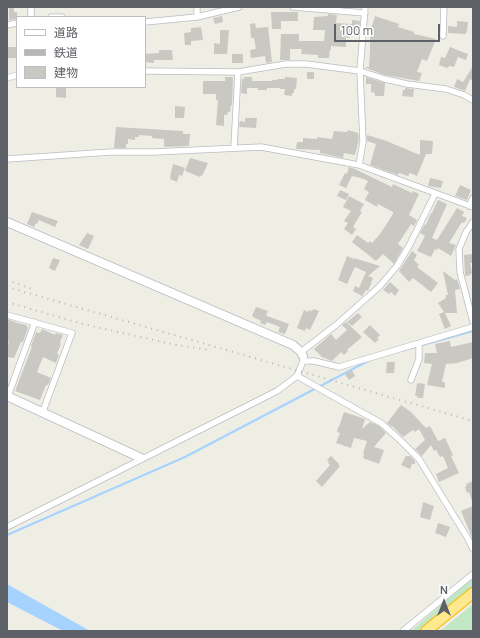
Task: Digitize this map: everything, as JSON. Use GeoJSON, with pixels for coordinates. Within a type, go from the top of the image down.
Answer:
{"type":"FeatureCollection","features":[{"type":"Feature","properties":{"kind":"highway"},"geometry":{"type":"LineString","coordinates":[[426,631],[473,593]]}},
{"type":"Feature","properties":{"kind":"highway"},"geometry":{"type":"LineString","coordinates":[[436,631],[473,601]]}},
{"type":"Feature","properties":{"kind":"street"},"geometry":{"type":"LineString","coordinates":[[197,7],[197,17]]}},
{"type":"Feature","properties":{"kind":"street"},"geometry":{"type":"LineString","coordinates":[[146,22],[197,17],[238,7]]}},
{"type":"Feature","properties":{"kind":"street"},"geometry":{"type":"LineString","coordinates":[[293,7],[365,10],[360,71],[363,142],[359,165]]}},
{"type":"Feature","properties":{"kind":"street"},"geometry":{"type":"LineString","coordinates":[[443,36],[444,7]]}},
{"type":"Feature","properties":{"kind":"street"},"geometry":{"type":"LineString","coordinates":[[146,72],[238,72],[286,64],[306,64],[360,71],[407,84],[446,88],[473,100]]}},
{"type":"Feature","properties":{"kind":"street"},"geometry":{"type":"LineString","coordinates":[[234,147],[238,72]]}},
{"type":"Feature","properties":{"kind":"street"},"geometry":{"type":"LineString","coordinates":[[7,159],[111,152],[155,152],[234,147],[261,147],[359,165],[392,176],[471,207],[473,198]]}},
{"type":"Feature","properties":{"kind":"street"},"geometry":{"type":"LineString","coordinates":[[7,527],[141,458],[277,391],[297,376],[303,356],[379,287],[397,266],[409,246],[435,194]]}},
{"type":"Feature","properties":{"kind":"street"},"geometry":{"type":"LineString","coordinates":[[7,222],[294,345],[303,356],[314,361],[339,367],[473,327]]}},
{"type":"Feature","properties":{"kind":"street"},"geometry":{"type":"LineString","coordinates":[[473,222],[466,232],[459,249],[460,272],[473,322]]}},
{"type":"Feature","properties":{"kind":"street"},"geometry":{"type":"LineString","coordinates":[[7,314],[72,333],[43,411]]}},
{"type":"Feature","properties":{"kind":"street"},"geometry":{"type":"LineString","coordinates":[[36,322],[7,396],[43,411],[141,458]]}},
{"type":"Feature","properties":{"kind":"street"},"geometry":{"type":"LineString","coordinates":[[411,380],[419,359],[419,344]]}},
{"type":"Feature","properties":{"kind":"street"},"geometry":{"type":"LineString","coordinates":[[297,376],[381,423],[400,440],[419,459],[463,530],[473,549]]}},
{"type":"Feature","properties":{"kind":"street"},"geometry":{"type":"LineString","coordinates":[[405,631],[473,574]]}},
{"type":"Feature","properties":{"kind":"green space"},"geometry":{"type":"Polygon","coordinates":[[[473,577],[473,589],[421,631],[411,631],[473,577]]]}},
{"type":"Feature","properties":{"kind":"green space"},"geometry":{"type":"Polygon","coordinates":[[[473,604],[473,630],[440,631],[473,604]]]}},
{"type":"Feature","properties":{"kind":"water"},"geometry":{"type":"Polygon","coordinates":[[[7,584],[90,631],[63,631],[7,602],[7,584]]]}},
{"type":"Feature","properties":{"kind":"building"},"geometry":{"type":"Polygon","coordinates":[[[9,7],[14,7],[14,12],[17,12],[16,19],[9,20],[9,7]]]}},
{"type":"Feature","properties":{"kind":"building"},"geometry":{"type":"Polygon","coordinates":[[[271,12],[298,12],[298,21],[281,21],[281,29],[272,29],[271,12]]]}},
{"type":"Feature","properties":{"kind":"building"},"geometry":{"type":"Polygon","coordinates":[[[328,14],[337,15],[336,23],[352,24],[352,20],[360,21],[359,35],[350,34],[350,38],[346,37],[346,47],[331,46],[329,58],[318,58],[318,55],[301,54],[302,49],[290,49],[290,60],[280,60],[281,34],[299,34],[299,41],[324,41],[325,30],[313,30],[314,17],[328,16],[328,14]]]}},
{"type":"Feature","properties":{"kind":"building"},"geometry":{"type":"Polygon","coordinates":[[[222,16],[223,22],[215,24],[213,18],[222,16]]]}},
{"type":"Feature","properties":{"kind":"building"},"geometry":{"type":"Polygon","coordinates":[[[375,16],[399,24],[398,27],[414,32],[414,34],[436,39],[427,61],[422,59],[417,72],[422,73],[419,81],[385,75],[366,68],[369,67],[370,50],[370,36],[367,36],[368,28],[371,29],[375,16]]]}},
{"type":"Feature","properties":{"kind":"building"},"geometry":{"type":"Polygon","coordinates":[[[457,21],[468,22],[466,34],[448,33],[448,26],[457,27],[457,21]]]}},
{"type":"Feature","properties":{"kind":"building"},"geometry":{"type":"Polygon","coordinates":[[[255,23],[256,28],[268,27],[272,62],[266,63],[265,56],[251,58],[250,50],[256,49],[254,38],[251,38],[250,24],[255,23]]]}},
{"type":"Feature","properties":{"kind":"building"},"geometry":{"type":"Polygon","coordinates":[[[201,27],[203,40],[191,41],[191,45],[185,45],[184,33],[191,32],[191,28],[201,27]]]}},
{"type":"Feature","properties":{"kind":"building"},"geometry":{"type":"Polygon","coordinates":[[[220,30],[229,30],[227,54],[214,54],[214,43],[220,44],[220,30]]]}},
{"type":"Feature","properties":{"kind":"building"},"geometry":{"type":"Polygon","coordinates":[[[7,47],[16,47],[16,58],[7,58],[7,47]]]}},
{"type":"Feature","properties":{"kind":"building"},"geometry":{"type":"Polygon","coordinates":[[[450,47],[468,54],[466,60],[458,57],[454,67],[450,66],[447,68],[439,65],[441,57],[445,58],[450,47]]]}},
{"type":"Feature","properties":{"kind":"building"},"geometry":{"type":"Polygon","coordinates":[[[159,50],[172,50],[173,60],[154,60],[154,63],[146,62],[146,54],[159,53],[159,50]]]}},
{"type":"Feature","properties":{"kind":"building"},"geometry":{"type":"Polygon","coordinates":[[[232,54],[243,54],[243,63],[232,63],[232,54]]]}},
{"type":"Feature","properties":{"kind":"building"},"geometry":{"type":"Polygon","coordinates":[[[473,66],[473,81],[470,79],[465,91],[454,87],[457,79],[463,82],[473,66]]]}},
{"type":"Feature","properties":{"kind":"building"},"geometry":{"type":"Polygon","coordinates":[[[307,72],[314,72],[314,79],[307,79],[307,72]]]}},
{"type":"Feature","properties":{"kind":"building"},"geometry":{"type":"Polygon","coordinates":[[[225,77],[233,78],[232,105],[230,112],[228,112],[227,115],[224,115],[224,126],[216,125],[218,100],[216,100],[216,94],[203,94],[203,81],[225,81],[225,77]]]}},
{"type":"Feature","properties":{"kind":"building"},"geometry":{"type":"Polygon","coordinates":[[[244,77],[252,77],[252,81],[272,81],[277,79],[285,79],[285,77],[297,78],[296,89],[294,89],[292,96],[284,95],[285,89],[280,88],[258,90],[258,88],[247,88],[247,94],[241,93],[242,79],[244,79],[244,77]]]}},
{"type":"Feature","properties":{"kind":"building"},"geometry":{"type":"Polygon","coordinates":[[[366,77],[385,83],[384,96],[375,96],[375,93],[371,92],[371,84],[366,84],[366,77]]]}},
{"type":"Feature","properties":{"kind":"building"},"geometry":{"type":"Polygon","coordinates":[[[56,88],[66,88],[66,98],[56,97],[56,88]]]}},
{"type":"Feature","properties":{"kind":"building"},"geometry":{"type":"Polygon","coordinates":[[[405,88],[414,89],[413,97],[402,96],[405,88]]]}},
{"type":"Feature","properties":{"kind":"building"},"geometry":{"type":"Polygon","coordinates":[[[175,106],[185,107],[184,118],[175,118],[175,106]]]}},
{"type":"Feature","properties":{"kind":"building"},"geometry":{"type":"Polygon","coordinates":[[[245,118],[257,118],[256,128],[239,127],[240,121],[245,122],[245,118]]]}},
{"type":"Feature","properties":{"kind":"building"},"geometry":{"type":"Polygon","coordinates":[[[116,127],[183,131],[183,134],[190,134],[189,146],[164,147],[164,139],[139,135],[139,137],[135,137],[135,140],[128,139],[126,148],[114,148],[116,127]]]}},
{"type":"Feature","properties":{"kind":"building"},"geometry":{"type":"Polygon","coordinates":[[[348,130],[358,133],[359,139],[355,155],[344,153],[343,158],[320,153],[320,150],[296,149],[297,142],[303,142],[303,138],[317,139],[317,137],[332,139],[334,131],[347,132],[348,130]]]}},
{"type":"Feature","properties":{"kind":"building"},"geometry":{"type":"Polygon","coordinates":[[[367,135],[384,140],[420,155],[420,140],[433,141],[432,154],[426,154],[417,176],[410,173],[408,176],[399,173],[398,175],[370,165],[376,144],[367,141],[367,135]]]}},
{"type":"Feature","properties":{"kind":"building"},"geometry":{"type":"Polygon","coordinates":[[[190,158],[208,163],[202,176],[201,175],[200,177],[185,171],[190,158]]]}},
{"type":"Feature","properties":{"kind":"building"},"geometry":{"type":"Polygon","coordinates":[[[173,164],[185,168],[182,176],[179,175],[177,182],[170,179],[173,164]]]}},
{"type":"Feature","properties":{"kind":"building"},"geometry":{"type":"Polygon","coordinates":[[[349,167],[392,187],[393,184],[412,193],[413,191],[419,194],[409,215],[417,220],[414,226],[411,224],[398,244],[403,248],[394,264],[383,254],[376,261],[352,242],[357,235],[368,243],[370,241],[372,243],[380,234],[393,212],[378,204],[377,207],[365,200],[369,192],[364,189],[368,181],[352,176],[346,188],[339,185],[345,173],[347,174],[349,167]]]}},
{"type":"Feature","properties":{"kind":"building"},"geometry":{"type":"Polygon","coordinates":[[[430,178],[443,181],[441,188],[428,186],[430,178]]]}},
{"type":"Feature","properties":{"kind":"building"},"geometry":{"type":"Polygon","coordinates":[[[460,185],[471,190],[467,200],[455,196],[460,185]]]}},
{"type":"Feature","properties":{"kind":"building"},"geometry":{"type":"Polygon","coordinates":[[[340,190],[349,194],[346,200],[337,196],[340,190]]]}},
{"type":"Feature","properties":{"kind":"building"},"geometry":{"type":"Polygon","coordinates":[[[349,196],[364,204],[360,211],[362,212],[353,227],[356,229],[352,235],[344,229],[348,223],[344,221],[351,211],[343,207],[349,196]]]}},
{"type":"Feature","properties":{"kind":"building"},"geometry":{"type":"Polygon","coordinates":[[[438,200],[447,204],[432,238],[437,240],[457,208],[464,212],[462,216],[467,218],[464,223],[462,222],[449,243],[456,245],[451,256],[438,248],[437,250],[435,249],[431,257],[417,251],[425,236],[420,233],[425,224],[426,225],[438,200]]]}},
{"type":"Feature","properties":{"kind":"building"},"geometry":{"type":"Polygon","coordinates":[[[32,212],[58,221],[55,227],[39,220],[34,227],[27,224],[32,212]]]}},
{"type":"Feature","properties":{"kind":"building"},"geometry":{"type":"Polygon","coordinates":[[[87,233],[94,236],[88,249],[79,245],[87,233]]]}},
{"type":"Feature","properties":{"kind":"building"},"geometry":{"type":"Polygon","coordinates":[[[412,251],[417,255],[414,260],[419,265],[417,267],[438,283],[431,292],[413,278],[409,282],[399,271],[412,251]]]}},
{"type":"Feature","properties":{"kind":"building"},"geometry":{"type":"Polygon","coordinates":[[[473,254],[473,263],[470,263],[472,273],[470,274],[471,275],[465,276],[464,255],[473,254]]]}},
{"type":"Feature","properties":{"kind":"building"},"geometry":{"type":"Polygon","coordinates":[[[347,256],[380,266],[368,276],[373,278],[368,291],[366,290],[362,296],[353,291],[355,286],[359,288],[366,272],[355,267],[347,284],[338,280],[347,256]]]}},
{"type":"Feature","properties":{"kind":"building"},"geometry":{"type":"Polygon","coordinates":[[[53,258],[60,260],[55,271],[49,268],[53,258]]]}},
{"type":"Feature","properties":{"kind":"building"},"geometry":{"type":"Polygon","coordinates":[[[443,271],[455,280],[457,279],[460,289],[455,290],[457,313],[445,313],[451,326],[445,329],[439,314],[444,312],[438,303],[446,298],[446,295],[448,295],[443,271]]]}},
{"type":"Feature","properties":{"kind":"building"},"geometry":{"type":"Polygon","coordinates":[[[390,282],[399,290],[395,296],[391,292],[389,294],[383,290],[390,282]]]}},
{"type":"Feature","properties":{"kind":"building"},"geometry":{"type":"Polygon","coordinates":[[[256,307],[268,311],[267,316],[289,324],[285,334],[278,332],[280,327],[267,322],[265,325],[253,317],[252,316],[256,307]]]}},
{"type":"Feature","properties":{"kind":"building"},"geometry":{"type":"Polygon","coordinates":[[[313,309],[319,311],[310,330],[306,328],[305,331],[297,328],[304,310],[308,312],[309,310],[312,311],[313,309]]]}},
{"type":"Feature","properties":{"kind":"building"},"geometry":{"type":"Polygon","coordinates":[[[358,313],[362,317],[352,326],[347,322],[358,313]]]}},
{"type":"Feature","properties":{"kind":"building"},"geometry":{"type":"Polygon","coordinates":[[[7,319],[26,325],[28,328],[23,342],[21,342],[14,358],[7,357],[7,346],[9,342],[7,341],[7,319]]]}},
{"type":"Feature","properties":{"kind":"building"},"geometry":{"type":"Polygon","coordinates":[[[346,322],[362,337],[347,350],[348,351],[344,355],[341,352],[332,361],[322,357],[314,349],[331,334],[336,340],[347,330],[342,325],[346,322]]]}},
{"type":"Feature","properties":{"kind":"building"},"geometry":{"type":"Polygon","coordinates":[[[370,325],[380,335],[377,338],[379,339],[375,343],[363,332],[370,325]]]}},
{"type":"Feature","properties":{"kind":"building"},"geometry":{"type":"Polygon","coordinates":[[[42,329],[55,335],[56,333],[63,335],[57,354],[59,355],[56,363],[43,357],[37,372],[51,378],[48,385],[46,385],[40,400],[15,391],[32,347],[31,346],[36,332],[40,333],[42,329]]]}},
{"type":"Feature","properties":{"kind":"building"},"geometry":{"type":"Polygon","coordinates":[[[450,341],[451,347],[473,342],[473,358],[457,363],[446,364],[442,382],[445,382],[445,388],[427,385],[432,364],[424,363],[425,353],[437,353],[435,344],[450,341]]]}},
{"type":"Feature","properties":{"kind":"building"},"geometry":{"type":"Polygon","coordinates":[[[387,362],[395,362],[394,373],[386,373],[387,362]]]}},
{"type":"Feature","properties":{"kind":"building"},"geometry":{"type":"Polygon","coordinates":[[[352,370],[355,376],[349,380],[345,374],[352,370]]]}},
{"type":"Feature","properties":{"kind":"building"},"geometry":{"type":"Polygon","coordinates":[[[417,384],[425,384],[423,398],[417,398],[418,396],[415,396],[417,384]]]}},
{"type":"Feature","properties":{"kind":"building"},"geometry":{"type":"Polygon","coordinates":[[[401,405],[411,412],[426,428],[430,426],[438,441],[445,438],[459,473],[439,482],[436,474],[448,468],[443,456],[440,457],[431,445],[422,456],[415,449],[425,440],[419,429],[415,432],[413,430],[403,437],[387,423],[401,405]]]}},
{"type":"Feature","properties":{"kind":"building"},"geometry":{"type":"Polygon","coordinates":[[[344,412],[365,419],[362,429],[370,422],[379,426],[386,433],[374,447],[384,450],[379,464],[363,458],[367,441],[354,438],[351,448],[336,443],[340,433],[337,432],[338,427],[344,412]]]}},
{"type":"Feature","properties":{"kind":"building"},"geometry":{"type":"Polygon","coordinates":[[[331,456],[340,466],[322,487],[316,481],[330,465],[327,460],[331,456]]]}},
{"type":"Feature","properties":{"kind":"building"},"geometry":{"type":"Polygon","coordinates":[[[406,456],[410,456],[415,461],[415,464],[412,464],[410,469],[401,465],[406,456]]]}},
{"type":"Feature","properties":{"kind":"building"},"geometry":{"type":"Polygon","coordinates":[[[473,481],[472,501],[469,492],[467,493],[465,487],[467,486],[466,484],[473,481]]]}},
{"type":"Feature","properties":{"kind":"building"},"geometry":{"type":"Polygon","coordinates":[[[423,502],[434,506],[430,520],[420,517],[423,502]]]}},
{"type":"Feature","properties":{"kind":"building"},"geometry":{"type":"Polygon","coordinates":[[[473,506],[473,540],[461,511],[473,506]]]}},
{"type":"Feature","properties":{"kind":"building"},"geometry":{"type":"Polygon","coordinates":[[[438,523],[450,527],[446,537],[435,533],[438,523]]]}},
{"type":"Feature","properties":{"kind":"waterway"},"geometry":{"type":"LineString","coordinates":[[401,351],[473,331]]}},
{"type":"Feature","properties":{"kind":"waterway"},"geometry":{"type":"LineString","coordinates":[[7,535],[185,457],[370,360]]}},
{"type":"Feature","properties":{"kind":"railway"},"geometry":{"type":"LineString","coordinates":[[7,280],[32,289]]}},
{"type":"Feature","properties":{"kind":"railway"},"geometry":{"type":"LineString","coordinates":[[7,287],[473,421]]}},
{"type":"Feature","properties":{"kind":"railway"},"geometry":{"type":"LineString","coordinates":[[7,302],[83,324],[176,345],[209,350]]}}]}
